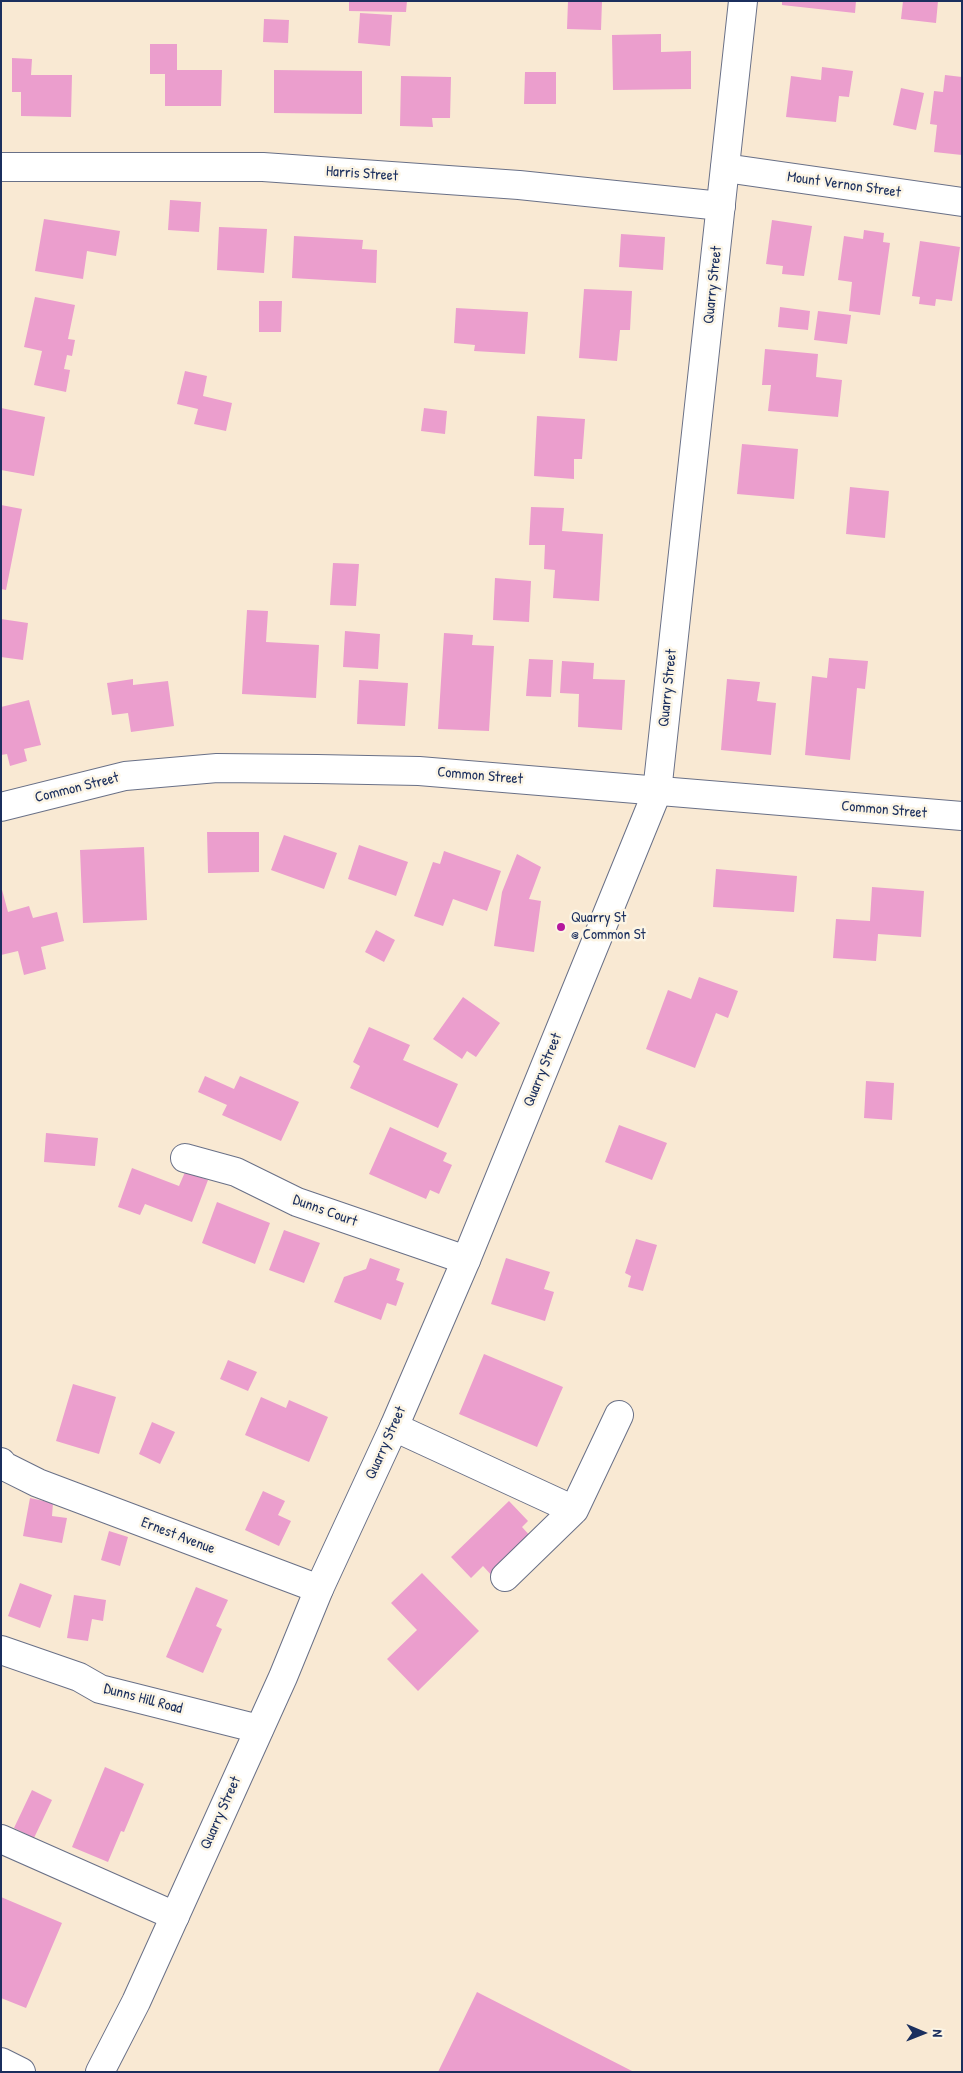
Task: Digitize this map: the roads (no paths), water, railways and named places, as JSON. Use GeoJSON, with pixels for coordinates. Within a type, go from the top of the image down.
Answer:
{"type":"FeatureCollection","features":[{"type":"Feature","properties":{"kind":"street","name":"Quarry Street"},"geometry":{"type":"LineString","coordinates":[[100,2072],[136,2002],[283,1677],[319,1589],[394,1427],[466,1260],[657,792],[743,1]]}},
{"type":"Feature","properties":{"kind":"street","name":"Harris Street"},"geometry":{"type":"LineString","coordinates":[[1,167],[263,167],[519,185],[721,206]]}},
{"type":"Feature","properties":{"kind":"street","name":"Mount Vernon Street"},"geometry":{"type":"LineString","coordinates":[[726,168],[962,202]]}},
{"type":"Feature","properties":{"kind":"street","name":"Common Street"},"geometry":{"type":"LineString","coordinates":[[1,807],[125,776],[217,768],[419,771],[962,816]]}},
{"type":"Feature","properties":{"kind":"street","name":"Dunns Court"},"geometry":{"type":"LineString","coordinates":[[185,1158],[236,1172],[297,1202],[466,1260]]}},
{"type":"Feature","properties":{"kind":"street"},"geometry":{"type":"LineString","coordinates":[[505,1577],[574,1510],[619,1415]]}},
{"type":"Feature","properties":{"kind":"street"},"geometry":{"type":"LineString","coordinates":[[394,1427],[574,1510]]}},
{"type":"Feature","properties":{"kind":"street","name":"Ernest Avenue"},"geometry":{"type":"LineString","coordinates":[[1,1462],[4,1466],[38,1483],[319,1589]]}},
{"type":"Feature","properties":{"kind":"street","name":"Dunns Hill Road"},"geometry":{"type":"LineString","coordinates":[[1,1650],[79,1677],[100,1689],[259,1729]]}},
{"type":"Feature","properties":{"kind":"street"},"geometry":{"type":"LineString","coordinates":[[1,1840],[175,1916]]}},
{"type":"Feature","properties":{"kind":"street"},"geometry":{"type":"LineString","coordinates":[[1,2062],[21,2072]]}},
{"type":"Feature","properties":{"kind":"place","name":"Quarry St @ Common St"},"geometry":{"type":"Point","coordinates":[561,927]}}]}
